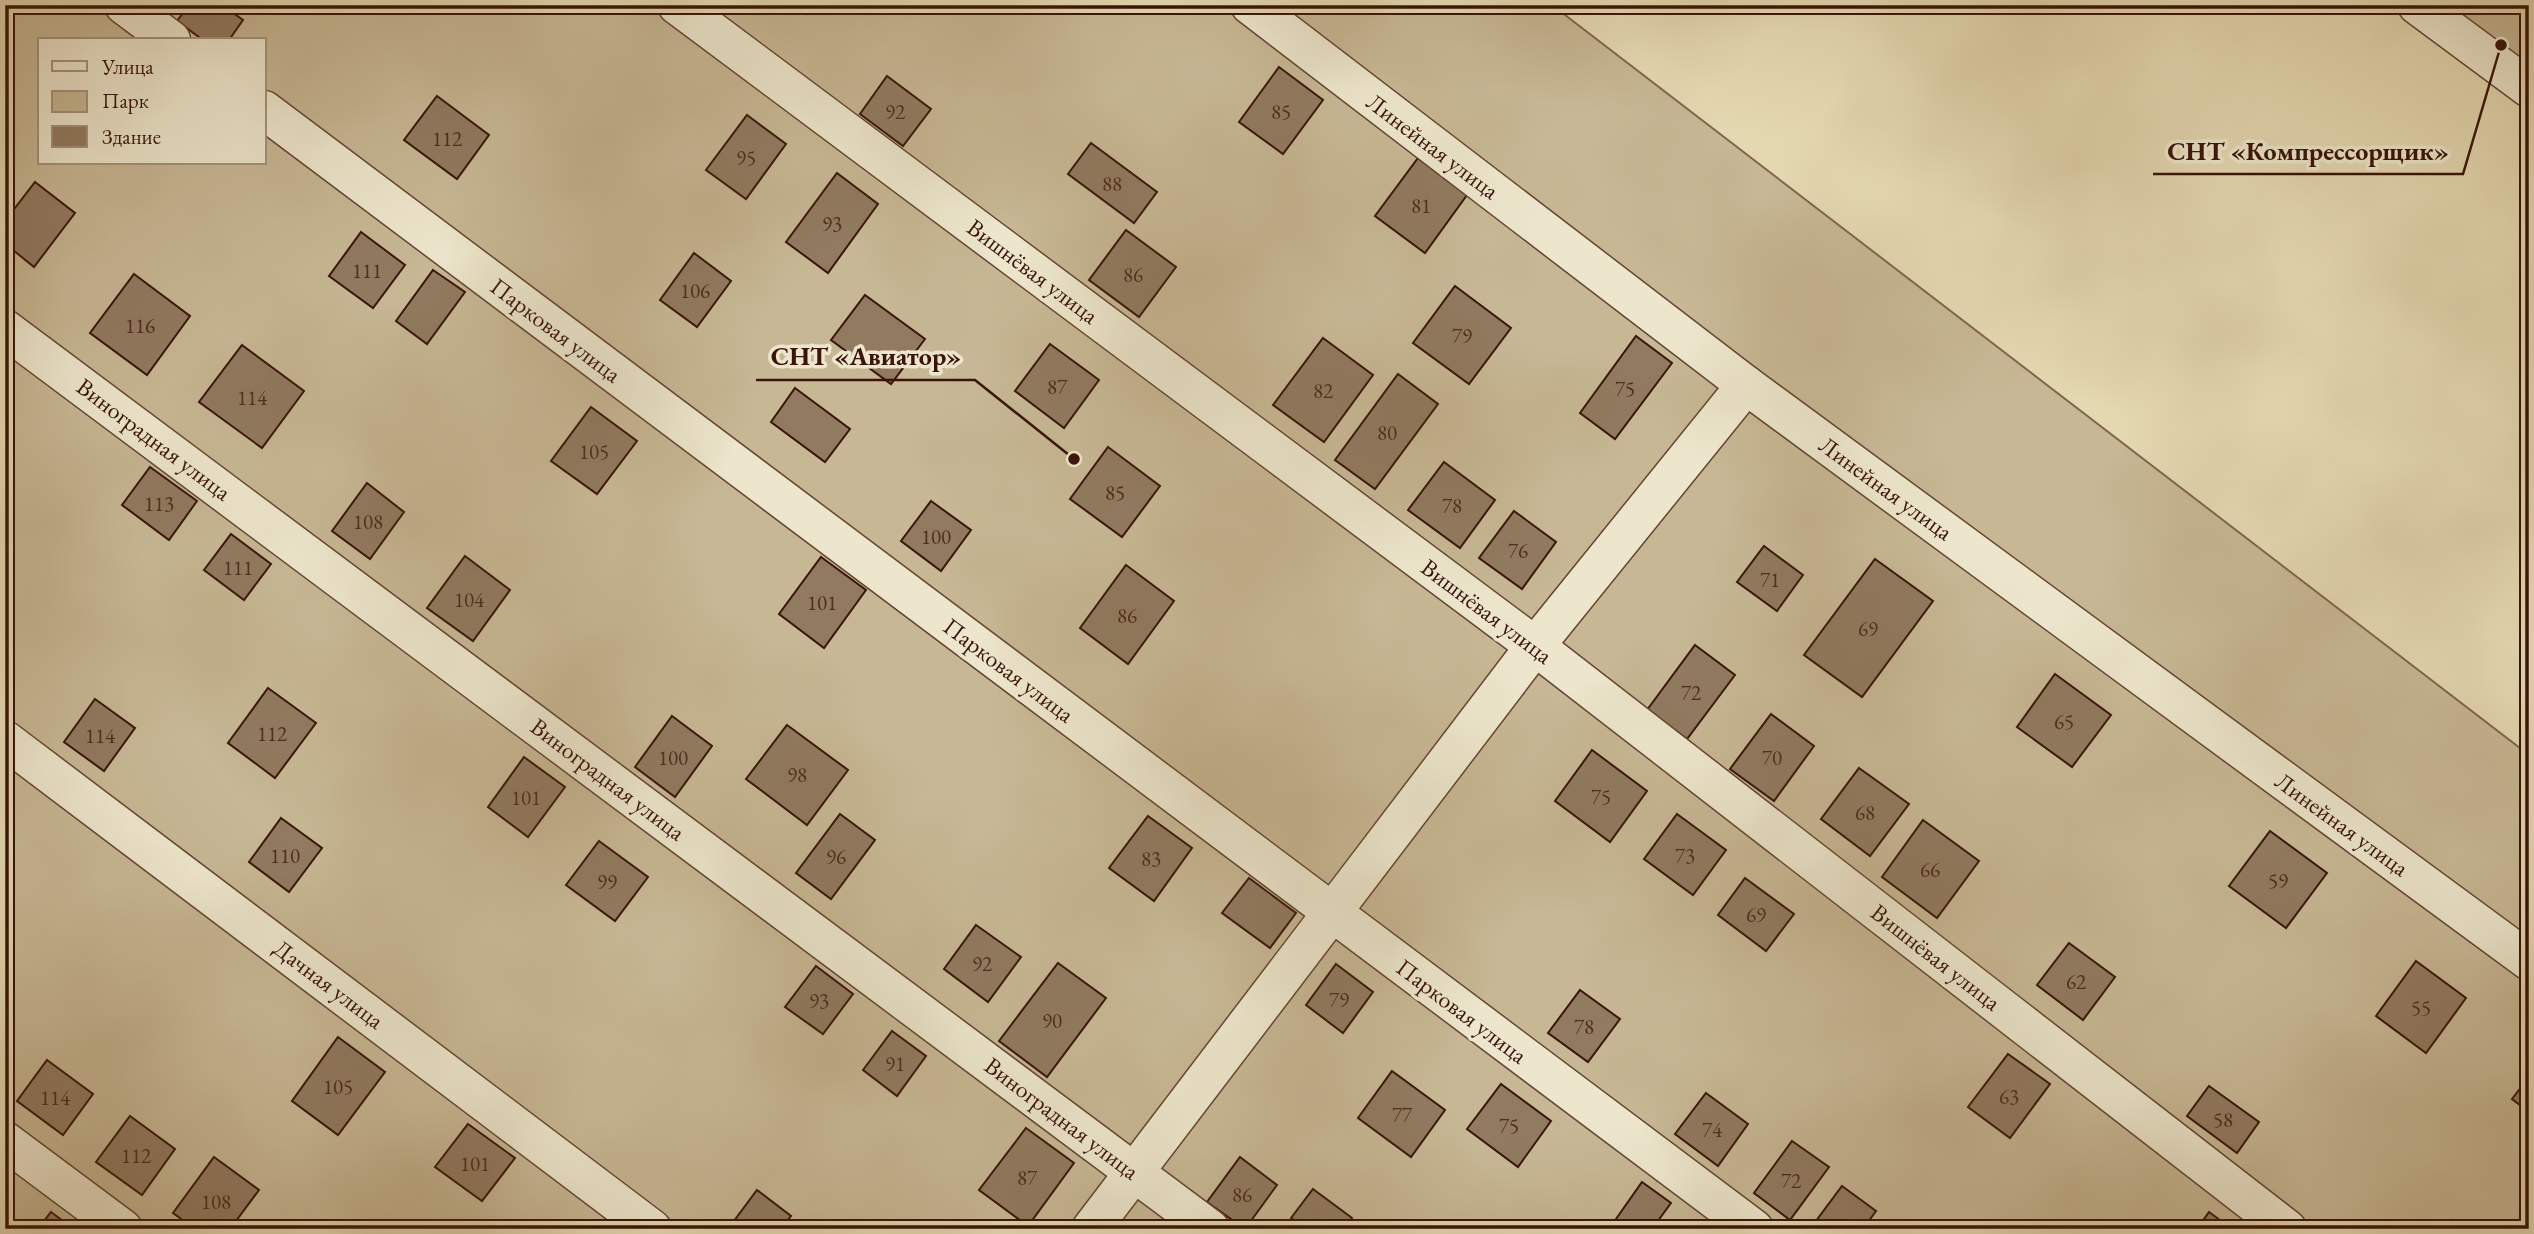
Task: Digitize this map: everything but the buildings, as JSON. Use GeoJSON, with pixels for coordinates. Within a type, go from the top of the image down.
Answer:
{"type":"FeatureCollection","features":[{"type":"Feature","properties":{"kind":"street"},"geometry":{"type":"LineString","coordinates":[[124,5],[168,38]]}},
{"type":"Feature","properties":{"kind":"street","name":"Вишнёвая улица"},"geometry":{"type":"LineString","coordinates":[[677,5],[1535,646],[2287,1229]]}},
{"type":"Feature","properties":{"kind":"street","name":"Линейная улица"},"geometry":{"type":"LineString","coordinates":[[1250,5],[1746,385],[2529,961]]}},
{"type":"Feature","properties":{"kind":"street"},"geometry":{"type":"LineString","coordinates":[[2417,5],[2529,88]]}},
{"type":"Feature","properties":{"kind":"street","name":"Парковая улица"},"geometry":{"type":"LineString","coordinates":[[266,112],[1754,1229]]}},
{"type":"Feature","properties":{"kind":"street","name":"Виноградная улица"},"geometry":{"type":"LineString","coordinates":[[5,329],[1210,1229]]}},
{"type":"Feature","properties":{"kind":"street"},"geometry":{"type":"LineString","coordinates":[[1091,1229],[1535,646],[1746,385]]}},
{"type":"Feature","properties":{"kind":"street","name":"Дачная улица"},"geometry":{"type":"LineString","coordinates":[[5,740],[652,1229]]}},
{"type":"Feature","properties":{"kind":"street"},"geometry":{"type":"LineString","coordinates":[[5,1141],[123,1229]]}},
{"type":"Feature","properties":{"kind":"green space"},"geometry":{"type":"Polygon","coordinates":[[[5,5],[1552,5],[2529,755],[2529,1229],[5,1229],[5,5]]]}},
{"type":"Feature","properties":{"kind":"green space"},"geometry":{"type":"Polygon","coordinates":[[[2419,5],[2529,5],[2529,85],[2419,5]]]}},
{"type":"Feature","properties":{"kind":"place","name":"СНТ «Компрессорщик»"},"geometry":{"type":"Point","coordinates":[2501,45]}},
{"type":"Feature","properties":{"kind":"place","name":"СНТ «Авиатор»"},"geometry":{"type":"Point","coordinates":[1074,459]}}]}
